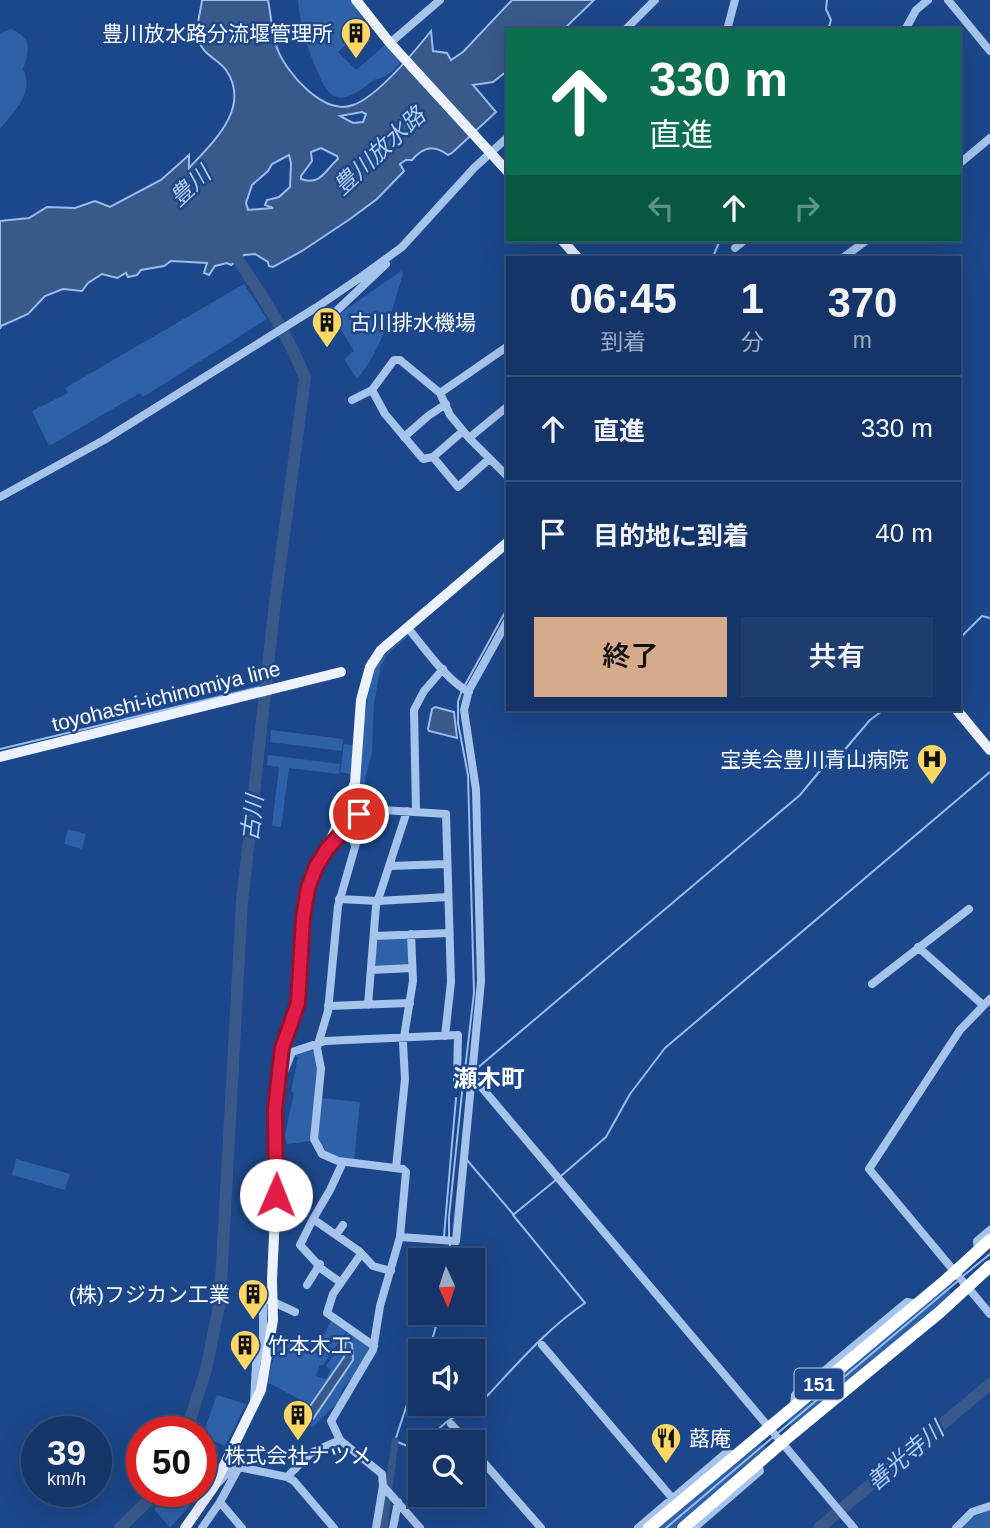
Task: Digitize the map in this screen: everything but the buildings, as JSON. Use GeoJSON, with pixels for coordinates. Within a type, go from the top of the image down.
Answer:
{"type":"FeatureCollection","features":[{"type":"Feature","properties":{"kind":"highway","name":"151"},"geometry":{"type":"LineString","coordinates":[[649,1528],[990,1240]]}},
{"type":"Feature","properties":{"kind":"highway","name":"151"},"geometry":{"type":"LineString","coordinates":[[683,1528],[815,1414],[940,1312],[990,1266]]}},
{"type":"Feature","properties":{"kind":"main road"},"geometry":{"type":"LineString","coordinates":[[356,0],[390,43],[506,170]]}},
{"type":"Feature","properties":{"kind":"main road"},"geometry":{"type":"LineString","coordinates":[[564,242],[576,256]]}},
{"type":"Feature","properties":{"kind":"main road"},"geometry":{"type":"LineString","coordinates":[[217,1480],[262,1388],[272,1325],[275,1109],[282,1048],[298,1003],[304,906],[313,874],[327,849],[355,783],[361,700],[370,667],[376,655],[506,544]]}},
{"type":"Feature","properties":{"kind":"main road","name":"toyohashi-ichinomiya line"},"geometry":{"type":"LineString","coordinates":[[0,757],[341,672]]}},
{"type":"Feature","properties":{"kind":"main road"},"geometry":{"type":"LineString","coordinates":[[958,711],[990,750]]}},
{"type":"Feature","properties":{"kind":"main road"},"geometry":{"type":"LineString","coordinates":[[185,1528],[200,1507]]}},
{"type":"Feature","properties":{"kind":"street"},"geometry":{"type":"LineString","coordinates":[[390,43],[440,0]]}},
{"type":"Feature","properties":{"kind":"street"},"geometry":{"type":"LineString","coordinates":[[627,28],[655,0]]}},
{"type":"Feature","properties":{"kind":"street"},"geometry":{"type":"LineString","coordinates":[[728,28],[735,0]]}},
{"type":"Feature","properties":{"kind":"street"},"geometry":{"type":"LineString","coordinates":[[906,28],[916,10],[928,0]]}},
{"type":"Feature","properties":{"kind":"street"},"geometry":{"type":"LineString","coordinates":[[948,0],[990,51]]}},
{"type":"Feature","properties":{"kind":"street"},"geometry":{"type":"LineString","coordinates":[[961,162],[990,138]]}},
{"type":"Feature","properties":{"kind":"street"},"geometry":{"type":"LineString","coordinates":[[0,497],[104,440],[317,307],[395,251],[506,139]]}},
{"type":"Feature","properties":{"kind":"street"},"geometry":{"type":"LineString","coordinates":[[735,248],[742,242]]}},
{"type":"Feature","properties":{"kind":"street"},"geometry":{"type":"LineString","coordinates":[[845,256],[864,242]]}},
{"type":"Feature","properties":{"kind":"street"},"geometry":{"type":"LineString","coordinates":[[330,317],[388,262],[395,251]]}},
{"type":"Feature","properties":{"kind":"street"},"geometry":{"type":"LineString","coordinates":[[440,393],[506,347]]}},
{"type":"Feature","properties":{"kind":"street"},"geometry":{"type":"LineString","coordinates":[[352,400],[372,390],[394,360],[400,360],[440,393],[450,415],[466,435],[506,475]]}},
{"type":"Feature","properties":{"kind":"street"},"geometry":{"type":"LineString","coordinates":[[372,390],[385,414],[423,459],[433,457],[506,407]]}},
{"type":"Feature","properties":{"kind":"street"},"geometry":{"type":"LineString","coordinates":[[404,437],[446,404]]}},
{"type":"Feature","properties":{"kind":"street"},"geometry":{"type":"LineString","coordinates":[[433,457],[458,487],[489,460]]}},
{"type":"Feature","properties":{"kind":"street"},"geometry":{"type":"LineString","coordinates":[[400,1237],[456,1241],[458,1157],[481,981],[476,790],[465,724],[465,690],[506,623]]}},
{"type":"Feature","properties":{"kind":"street"},"geometry":{"type":"LineString","coordinates":[[407,627],[465,690]]}},
{"type":"Feature","properties":{"kind":"street"},"geometry":{"type":"LineString","coordinates":[[368,1004],[378,901],[412,811],[414,710],[424,691],[443,669]]}},
{"type":"Feature","properties":{"kind":"street"},"geometry":{"type":"LineString","coordinates":[[355,783],[355,850]]}},
{"type":"Feature","properties":{"kind":"street"},"geometry":{"type":"LineString","coordinates":[[366,809],[339,899],[328,1006],[318,1043],[321,1069],[314,1139],[322,1154],[343,1162],[404,1169],[406,1174],[400,1237],[380,1306],[374,1346],[350,1392],[332,1417],[331,1425],[340,1440],[379,1471],[384,1487],[420,1528]]}},
{"type":"Feature","properties":{"kind":"street"},"geometry":{"type":"LineString","coordinates":[[327,849],[366,809],[446,814],[451,982],[445,1036]]}},
{"type":"Feature","properties":{"kind":"street"},"geometry":{"type":"LineString","coordinates":[[390,866],[447,864]]}},
{"type":"Feature","properties":{"kind":"street"},"geometry":{"type":"LineString","coordinates":[[339,899],[378,901],[448,897]]}},
{"type":"Feature","properties":{"kind":"street"},"geometry":{"type":"LineString","coordinates":[[872,984],[969,909]]}},
{"type":"Feature","properties":{"kind":"street"},"geometry":{"type":"LineString","coordinates":[[374,936],[449,933]]}},
{"type":"Feature","properties":{"kind":"street"},"geometry":{"type":"LineString","coordinates":[[396,1168],[405,1079],[404,1038],[410,1003],[411,934]]}},
{"type":"Feature","properties":{"kind":"street"},"geometry":{"type":"LineString","coordinates":[[918,947],[983,1005]]}},
{"type":"Feature","properties":{"kind":"street"},"geometry":{"type":"LineString","coordinates":[[371,970],[412,968]]}},
{"type":"Feature","properties":{"kind":"street"},"geometry":{"type":"LineString","coordinates":[[990,999],[960,1030],[869,1169],[990,1314]]}},
{"type":"Feature","properties":{"kind":"street"},"geometry":{"type":"LineString","coordinates":[[328,1006],[410,1003]]}},
{"type":"Feature","properties":{"kind":"street"},"geometry":{"type":"LineString","coordinates":[[279,1085],[292,1052],[318,1043],[461,1035],[457,1079],[469,1078]]}},
{"type":"Feature","properties":{"kind":"street"},"geometry":{"type":"LineString","coordinates":[[469,1078],[560,1178],[853,1528]]}},
{"type":"Feature","properties":{"kind":"street"},"geometry":{"type":"LineString","coordinates":[[340,1282],[327,1274],[300,1245],[343,1162]]}},
{"type":"Feature","properties":{"kind":"street"},"geometry":{"type":"LineString","coordinates":[[313,1219],[373,1266],[391,1271]]}},
{"type":"Feature","properties":{"kind":"street"},"geometry":{"type":"LineString","coordinates":[[336,1235],[343,1225]]}},
{"type":"Feature","properties":{"kind":"street"},"geometry":{"type":"LineString","coordinates":[[978,1250],[977,1241],[990,1230]]}},
{"type":"Feature","properties":{"kind":"street"},"geometry":{"type":"LineString","coordinates":[[361,1254],[332,1294],[327,1313],[374,1346]]}},
{"type":"Feature","properties":{"kind":"street"},"geometry":{"type":"LineString","coordinates":[[307,1285],[320,1264]]}},
{"type":"Feature","properties":{"kind":"street"},"geometry":{"type":"LineString","coordinates":[[272,1303],[295,1312]]}},
{"type":"Feature","properties":{"kind":"street"},"geometry":{"type":"LineString","coordinates":[[542,1345],[673,1499]]}},
{"type":"Feature","properties":{"kind":"street"},"geometry":{"type":"LineString","coordinates":[[451,1424],[456,1430]]}},
{"type":"Feature","properties":{"kind":"street"},"geometry":{"type":"LineString","coordinates":[[287,1477],[311,1453],[340,1440]]}},
{"type":"Feature","properties":{"kind":"street"},"geometry":{"type":"LineString","coordinates":[[638,1528],[727,1452],[736,1457]]}},
{"type":"Feature","properties":{"kind":"street"},"geometry":{"type":"LineString","coordinates":[[485,1463],[541,1528]]}},
{"type":"Feature","properties":{"kind":"street"},"geometry":{"type":"LineString","coordinates":[[694,1528],[760,1471],[758,1464]]}},
{"type":"Feature","properties":{"kind":"street"},"geometry":{"type":"LineString","coordinates":[[217,1484],[234,1466],[287,1477],[294,1481],[334,1528]]}},
{"type":"Feature","properties":{"kind":"street"},"geometry":{"type":"LineString","coordinates":[[202,1528],[239,1467]]}},
{"type":"Feature","properties":{"kind":"street"},"geometry":{"type":"LineString","coordinates":[[376,1528],[384,1487]]}},
{"type":"Feature","properties":{"kind":"street"},"geometry":{"type":"LineString","coordinates":[[393,1528],[396,1500]]}},
{"type":"Feature","properties":{"kind":"street"},"geometry":{"type":"LineString","coordinates":[[220,1502],[242,1528]]}},
{"type":"Feature","properties":{"kind":"street"},"geometry":{"type":"LineString","coordinates":[[956,1528],[965,1517],[990,1506]]}},
{"type":"Feature","properties":{"kind":"shaded area"},"geometry":{"type":"Polygon","coordinates":[[[298,0],[351,0],[364,21],[354,27],[355,37],[338,52],[356,70],[385,45],[402,61],[386,76],[350,96],[335,96],[329,92],[319,76],[306,40],[298,0]]]}},
{"type":"Feature","properties":{"kind":"shaded area"},"geometry":{"type":"Polygon","coordinates":[[[11,29],[23,36],[28,45],[23,69],[26,86],[25,94],[17,108],[0,129],[0,33],[11,29]]]}},
{"type":"Feature","properties":{"kind":"shaded area"},"geometry":{"type":"Polygon","coordinates":[[[401,271],[403,274],[385,329],[373,355],[357,379],[344,359],[354,351],[334,318],[401,271]]]}},
{"type":"Feature","properties":{"kind":"shaded area"},"geometry":{"type":"Polygon","coordinates":[[[244,284],[267,319],[143,397],[140,393],[49,446],[32,411],[68,393],[65,388],[244,284]]]}},
{"type":"Feature","properties":{"kind":"shaded area"},"geometry":{"type":"Polygon","coordinates":[[[408,634],[381,665],[374,703],[372,752],[359,804],[364,719],[374,665],[408,634]]]}},
{"type":"Feature","properties":{"kind":"shaded area"},"geometry":{"type":"Polygon","coordinates":[[[260,685],[259,689],[125,722],[122,718],[260,685]]]}},
{"type":"Feature","properties":{"kind":"shaded area"},"geometry":{"type":"Polygon","coordinates":[[[271,730],[343,739],[342,751],[270,742],[271,730]]]}},
{"type":"Feature","properties":{"kind":"shaded area"},"geometry":{"type":"Polygon","coordinates":[[[344,744],[356,745],[355,775],[340,772],[344,744]]]}},
{"type":"Feature","properties":{"kind":"shaded area"},"geometry":{"type":"Polygon","coordinates":[[[268,755],[340,764],[339,774],[289,768],[281,827],[272,826],[279,767],[267,765],[268,755]]]}},
{"type":"Feature","properties":{"kind":"shaded area"},"geometry":{"type":"Polygon","coordinates":[[[68,829],[86,834],[82,849],[64,844],[68,829]]]}},
{"type":"Feature","properties":{"kind":"shaded area"},"geometry":{"type":"Polygon","coordinates":[[[405,937],[409,941],[409,962],[405,966],[378,968],[374,963],[376,942],[380,939],[405,937]]]}},
{"type":"Feature","properties":{"kind":"shaded area"},"geometry":{"type":"Polygon","coordinates":[[[312,1047],[319,1067],[312,1141],[287,1144],[285,1134],[298,1057],[294,1056],[295,1053],[312,1047]]]}},
{"type":"Feature","properties":{"kind":"shaded area"},"geometry":{"type":"Polygon","coordinates":[[[321,1098],[360,1102],[354,1161],[342,1160],[322,1150],[317,1134],[321,1098]]]}},
{"type":"Feature","properties":{"kind":"shaded area"},"geometry":{"type":"Polygon","coordinates":[[[16,1159],[70,1174],[65,1190],[12,1175],[16,1159]]]}},
{"type":"Feature","properties":{"kind":"shaded area"},"geometry":{"type":"Polygon","coordinates":[[[946,1287],[952,1294],[792,1427],[785,1420],[946,1287]]]}},
{"type":"Feature","properties":{"kind":"shaded area"},"geometry":{"type":"Polygon","coordinates":[[[332,1318],[348,1329],[323,1365],[320,1365],[317,1377],[326,1379],[331,1370],[326,1366],[349,1331],[370,1346],[358,1372],[343,1388],[337,1403],[313,1427],[292,1416],[301,1400],[266,1384],[280,1337],[316,1353],[332,1318]]]}},
{"type":"Feature","properties":{"kind":"shaded area"},"geometry":{"type":"Polygon","coordinates":[[[217,1395],[246,1404],[225,1446],[217,1443],[217,1416],[209,1416],[217,1395]]]}},
{"type":"Feature","properties":{"kind":"shaded area"},"geometry":{"type":"Polygon","coordinates":[[[761,1443],[768,1451],[676,1528],[656,1528],[761,1443]]]}},
{"type":"Feature","properties":{"kind":"shaded area"},"geometry":{"type":"Polygon","coordinates":[[[156,1507],[188,1507],[170,1528],[154,1509],[156,1507]]]}},
{"type":"Feature","properties":{"kind":"shaded area"},"geometry":{"type":"Polygon","coordinates":[[[990,1510],[990,1528],[962,1528],[971,1518],[990,1510]]]}},
{"type":"Feature","properties":{"kind":"water"},"geometry":{"type":"Polygon","coordinates":[[[202,0],[268,0],[277,48],[289,69],[297,80],[319,98],[342,107],[353,105],[373,93],[431,31],[433,51],[447,53],[451,60],[463,52],[512,0],[594,0],[565,28],[506,28],[506,72],[493,82],[473,85],[496,112],[452,153],[448,155],[429,148],[412,160],[400,164],[404,171],[377,199],[302,251],[273,267],[255,254],[244,255],[231,265],[227,263],[215,266],[209,275],[204,273],[207,263],[171,261],[164,266],[141,270],[137,275],[128,277],[126,273],[117,278],[102,274],[88,283],[82,291],[63,289],[45,296],[28,314],[1,326],[0,329],[0,221],[29,218],[47,207],[75,208],[95,201],[110,207],[161,180],[189,155],[189,168],[226,124],[232,111],[233,84],[226,70],[200,44],[197,29],[202,0]],[[362,112],[340,116],[353,123],[363,122],[366,114],[362,112]],[[321,148],[311,152],[312,161],[301,179],[318,179],[338,159],[321,148]],[[289,155],[272,164],[252,185],[246,203],[248,210],[273,208],[265,205],[267,200],[279,197],[290,187],[289,155]]]}},
{"type":"Feature","properties":{"kind":"water"},"geometry":{"type":"Polygon","coordinates":[[[435,707],[454,712],[457,738],[429,731],[432,709],[435,707]]]}},
{"type":"Feature","properties":{"kind":"water"},"geometry":{"type":"Polygon","coordinates":[[[346,1340],[352,1344],[353,1360],[313,1419],[309,1418],[306,1412],[344,1357],[346,1340]]]}},
{"type":"Feature","properties":{"kind":"waterway"},"geometry":{"type":"LineString","coordinates":[[827,0],[826,9],[831,20],[829,28]]}},
{"type":"Feature","properties":{"kind":"waterway"},"geometry":{"type":"LineString","coordinates":[[713,256],[719,242]]}},
{"type":"Feature","properties":{"kind":"waterway","name":"古川"},"geometry":{"type":"LineString","coordinates":[[191,1416],[206,1370],[220,1301],[242,902],[275,602],[305,378],[280,327],[230,247]]}},
{"type":"Feature","properties":{"kind":"waterway"},"geometry":{"type":"LineString","coordinates":[[465,685],[506,611]]}},
{"type":"Feature","properties":{"kind":"waterway"},"geometry":{"type":"LineString","coordinates":[[961,637],[982,616],[990,618]]}},
{"type":"Feature","properties":{"kind":"waterway"},"geometry":{"type":"LineString","coordinates":[[0,749],[265,686]]}},
{"type":"Feature","properties":{"kind":"waterway"},"geometry":{"type":"LineString","coordinates":[[462,690],[458,702],[458,723],[468,775],[474,993],[464,1078]]}},
{"type":"Feature","properties":{"kind":"waterway"},"geometry":{"type":"LineString","coordinates":[[475,1070],[800,795],[819,772],[842,753],[870,720],[882,711]]}},
{"type":"Feature","properties":{"kind":"waterway"},"geometry":{"type":"LineString","coordinates":[[561,1176],[606,1137],[630,1094],[665,1048],[990,772]]}},
{"type":"Feature","properties":{"kind":"waterway"},"geometry":{"type":"LineString","coordinates":[[449,1238],[463,1083]]}},
{"type":"Feature","properties":{"kind":"waterway"},"geometry":{"type":"LineString","coordinates":[[444,1236],[456,1098]]}},
{"type":"Feature","properties":{"kind":"waterway"},"geometry":{"type":"LineString","coordinates":[[467,1160],[513,1214]]}},
{"type":"Feature","properties":{"kind":"waterway"},"geometry":{"type":"LineString","coordinates":[[439,1430],[449,1420],[488,1395],[546,1335],[585,1303],[513,1215],[557,1179]]}},
{"type":"Feature","properties":{"kind":"waterway"},"geometry":{"type":"LineString","coordinates":[[450,1244],[450,1248]]}},
{"type":"Feature","properties":{"kind":"waterway"},"geometry":{"type":"LineString","coordinates":[[963,1276],[990,1254]]}},
{"type":"Feature","properties":{"kind":"waterway"},"geometry":{"type":"LineString","coordinates":[[779,1432],[959,1280]]}},
{"type":"Feature","properties":{"kind":"waterway"},"geometry":{"type":"LineString","coordinates":[[432,1339],[436,1325]]}},
{"type":"Feature","properties":{"kind":"waterway","name":"善光寺川"},"geometry":{"type":"LineString","coordinates":[[819,1528],[990,1384]]}},
{"type":"Feature","properties":{"kind":"waterway"},"geometry":{"type":"LineString","coordinates":[[408,1401],[395,1441],[408,1446]]}},
{"type":"Feature","properties":{"kind":"waterway"},"geometry":{"type":"LineString","coordinates":[[666,1528],[772,1438]]}},
{"type":"Feature","properties":{"kind":"waterway"},"geometry":{"type":"LineString","coordinates":[[384,1528],[395,1441]]}},
{"type":"Feature","properties":{"kind":"waterway","name":"古川"},"geometry":{"type":"LineString","coordinates":[[120,1528],[142,1507]]}},
{"type":"Feature","properties":{"kind":"place","name":"豊川放水路分流堰管理所"},"geometry":{"type":"Point","coordinates":[356,60]}},
{"type":"Feature","properties":{"kind":"place","name":"古川排水機場"},"geometry":{"type":"Point","coordinates":[327,349]}},
{"type":"Feature","properties":{"kind":"place","name":"宝美会豊川青山病院"},"geometry":{"type":"Point","coordinates":[932,786]}},
{"type":"Feature","properties":{"kind":"place","name":"(株)フジカン工業"},"geometry":{"type":"Point","coordinates":[253,1321]}},
{"type":"Feature","properties":{"kind":"place","name":"竹本木工"},"geometry":{"type":"Point","coordinates":[245,1372]}},
{"type":"Feature","properties":{"kind":"place","name":"株式会社ナツメ"},"geometry":{"type":"Point","coordinates":[298,1442]}},
{"type":"Feature","properties":{"kind":"place","name":"蕗庵"},"geometry":{"type":"Point","coordinates":[666,1465]}},
{"type":"Feature","properties":{"kind":"district","name":"瀬木町"},"geometry":{"type":"Point","coordinates":[489,1078]}},
{"type":"Feature","properties":{"kind":"route"},"geometry":{"type":"LineString","coordinates":[[276,1195],[275,1109],[282,1048],[298,1003],[304,906],[316,867],[327,849],[359,814]]}},
{"type":"Feature","properties":{"kind":"water label","name":"豊川放水路"},"geometry":{"type":"Point","coordinates":[379,151]}},
{"type":"Feature","properties":{"kind":"water label","name":"豊川"},"geometry":{"type":"Point","coordinates":[190,186]}}]}
